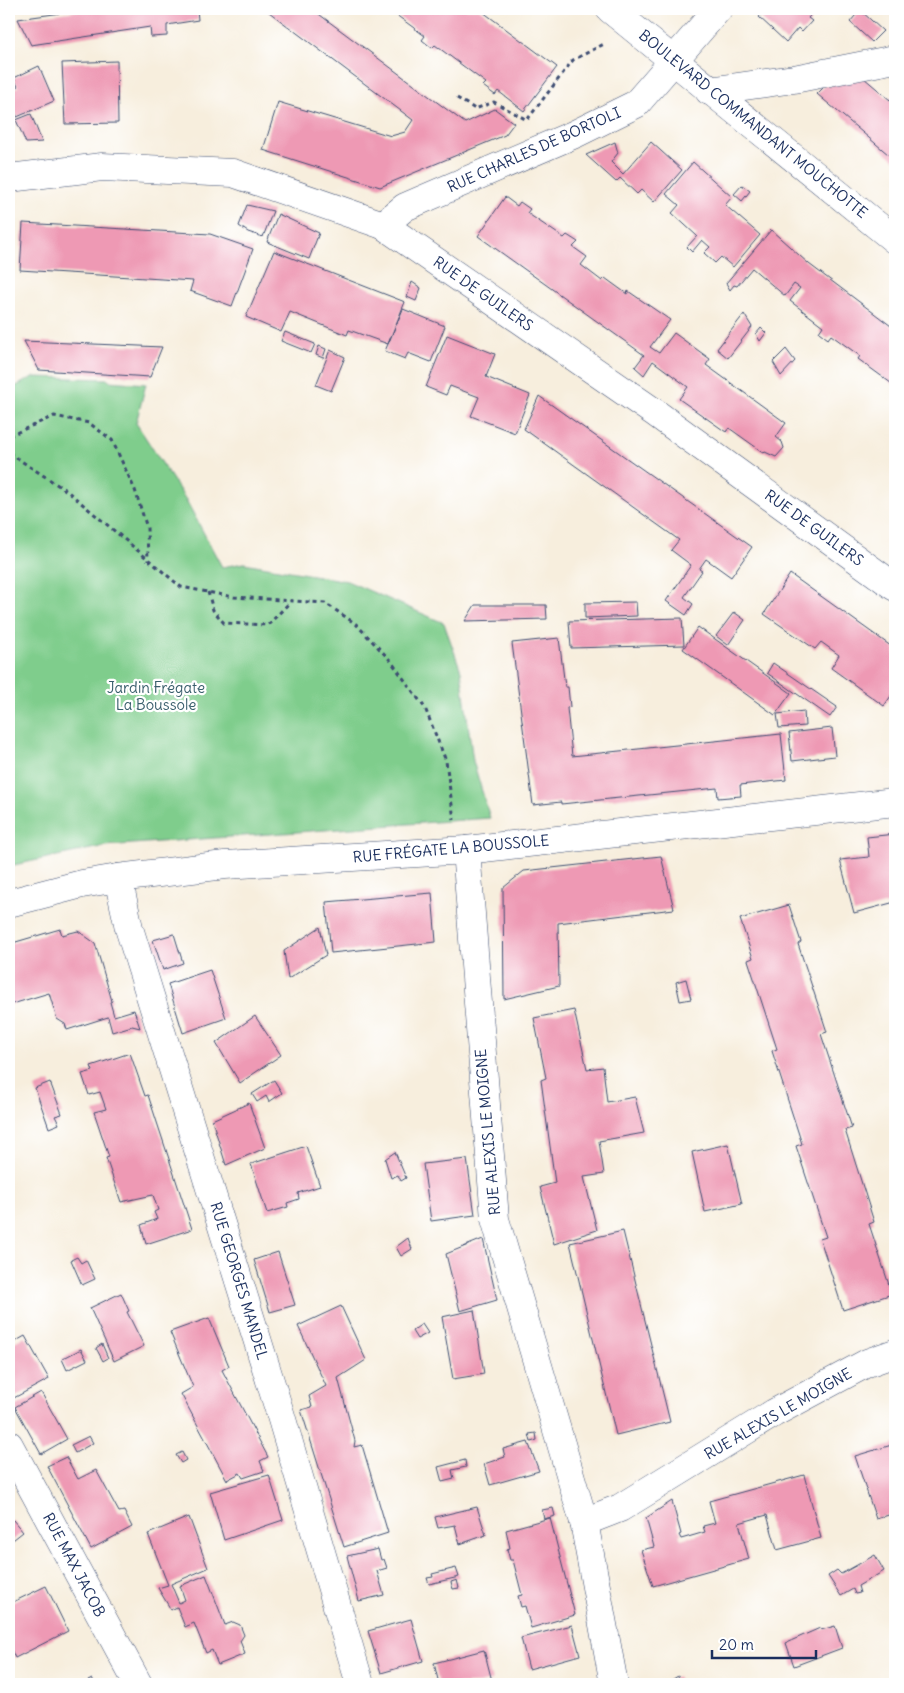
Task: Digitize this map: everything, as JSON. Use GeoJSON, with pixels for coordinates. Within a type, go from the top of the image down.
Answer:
{"type":"FeatureCollection","features":[{"type":"Feature","properties":{"kind":"street","name":"BOULEVARD COMMANDANT MOUCHOTTE"},"geometry":{"type":"LineString","coordinates":[[610,9],[636,28],[709,91],[895,240]]}},
{"type":"Feature","properties":{"kind":"street","name":"RUE CHARLES DE BORTOLI"},"geometry":{"type":"LineString","coordinates":[[383,226],[405,207],[575,134],[636,104],[718,9]]}},
{"type":"Feature","properties":{"kind":"street"},"geometry":{"type":"LineString","coordinates":[[709,91],[794,79],[895,59]]}},
{"type":"Feature","properties":{"kind":"street","name":"RUE DE GUILERS"},"geometry":{"type":"LineString","coordinates":[[9,178],[102,167],[233,173],[383,226],[654,412],[895,587]]}},
{"type":"Feature","properties":{"kind":"street","name":"RUE FRÉGATE LA BOUSSOLE"},"geometry":{"type":"LineString","coordinates":[[9,903],[82,884],[225,865],[461,851],[895,802]]}},
{"type":"Feature","properties":{"kind":"street","name":"RUE ALEXIS LE MOIGNE"},"geometry":{"type":"LineString","coordinates":[[461,851],[495,1219],[584,1522],[614,1684]]}},
{"type":"Feature","properties":{"kind":"street","name":"RUE GEORGES MANDEL"},"geometry":{"type":"LineString","coordinates":[[118,878],[129,928],[281,1416],[360,1684]]}},
{"type":"Feature","properties":{"kind":"street","name":"RUE ALEXIS LE MOIGNE"},"geometry":{"type":"LineString","coordinates":[[584,1522],[620,1508],[774,1413],[867,1363],[895,1353]]}},
{"type":"Feature","properties":{"kind":"street","name":"RUE MAX JACOB"},"geometry":{"type":"LineString","coordinates":[[9,1446],[138,1684]]}},
{"type":"Feature","properties":{"kind":"path"},"geometry":{"type":"LineString","coordinates":[[457,98],[475,109],[494,102],[527,120],[573,60],[636,28]]}},
{"type":"Feature","properties":{"kind":"path"},"geometry":{"type":"LineString","coordinates":[[9,436],[54,416],[90,423],[112,440],[135,490],[147,528],[148,562]]}},
{"type":"Feature","properties":{"kind":"path"},"geometry":{"type":"LineString","coordinates":[[9,453],[67,492],[148,562],[181,587],[234,597],[324,603],[356,624],[390,660],[424,708],[446,761],[461,851]]}},
{"type":"Feature","properties":{"kind":"path"},"geometry":{"type":"LineString","coordinates":[[208,592],[213,610],[224,624],[268,624],[293,600]]}},
{"type":"Feature","properties":{"kind":"green space","name":"Jardin Frégate La Boussole"},"geometry":{"type":"Polygon","coordinates":[[[33,377],[107,379],[109,381],[146,384],[136,423],[186,500],[222,567],[244,563],[347,581],[444,623],[461,671],[473,761],[490,818],[105,846],[9,866],[9,390],[33,377]]]}},
{"type":"Feature","properties":{"kind":"building"},"geometry":{"type":"Polygon","coordinates":[[[90,9],[197,9],[198,20],[167,25],[167,36],[151,37],[150,27],[31,45],[18,19],[90,9]]]}},
{"type":"Feature","properties":{"kind":"building"},"geometry":{"type":"Polygon","coordinates":[[[265,9],[312,9],[465,123],[495,109],[514,123],[505,135],[380,187],[263,150],[278,102],[391,136],[405,132],[413,120],[265,9]]]}},
{"type":"Feature","properties":{"kind":"building"},"geometry":{"type":"Polygon","coordinates":[[[388,9],[479,9],[557,67],[524,111],[498,91],[495,95],[483,86],[486,83],[435,45],[432,48],[422,40],[425,36],[388,9]]]}},
{"type":"Feature","properties":{"kind":"building"},"geometry":{"type":"Polygon","coordinates":[[[766,9],[816,9],[808,18],[812,21],[802,32],[798,28],[786,42],[759,17],[766,9]]]}},
{"type":"Feature","properties":{"kind":"building"},"geometry":{"type":"Polygon","coordinates":[[[860,10],[883,31],[872,42],[850,22],[860,10]]]}},
{"type":"Feature","properties":{"kind":"building"},"geometry":{"type":"Polygon","coordinates":[[[117,61],[118,123],[65,124],[62,63],[117,61]]]}},
{"type":"Feature","properties":{"kind":"building"},"geometry":{"type":"Polygon","coordinates":[[[39,66],[54,101],[17,117],[9,98],[9,90],[18,87],[14,78],[39,66]]]}},
{"type":"Feature","properties":{"kind":"building"},"geometry":{"type":"Polygon","coordinates":[[[864,78],[890,100],[893,96],[895,99],[895,160],[817,94],[825,86],[864,78]]]}},
{"type":"Feature","properties":{"kind":"building"},"geometry":{"type":"Polygon","coordinates":[[[31,114],[42,142],[26,143],[16,120],[31,114]]]}},
{"type":"Feature","properties":{"kind":"building"},"geometry":{"type":"Polygon","coordinates":[[[615,142],[618,153],[611,162],[623,174],[651,142],[682,170],[654,202],[641,190],[637,194],[620,178],[616,182],[586,155],[615,142]]]}},
{"type":"Feature","properties":{"kind":"building"},"geometry":{"type":"Polygon","coordinates":[[[693,162],[732,197],[725,205],[760,235],[733,267],[721,257],[715,263],[704,253],[710,247],[702,240],[692,252],[687,247],[697,236],[672,213],[679,205],[666,194],[693,162]]]}},
{"type":"Feature","properties":{"kind":"building"},"geometry":{"type":"Polygon","coordinates":[[[742,185],[750,191],[742,201],[734,194],[742,185]]]}},
{"type":"Feature","properties":{"kind":"building"},"geometry":{"type":"Polygon","coordinates":[[[505,197],[517,206],[520,202],[530,209],[527,213],[564,238],[567,235],[578,242],[573,247],[587,257],[581,265],[602,281],[605,278],[627,294],[628,291],[670,320],[650,347],[659,353],[674,333],[710,359],[706,365],[786,423],[776,437],[782,442],[784,448],[776,457],[764,453],[729,428],[726,432],[679,399],[688,387],[653,361],[644,375],[635,367],[644,355],[478,236],[505,197]]]}},
{"type":"Feature","properties":{"kind":"building"},"geometry":{"type":"Polygon","coordinates":[[[247,205],[273,211],[263,237],[248,232],[239,226],[247,205]]]}},
{"type":"Feature","properties":{"kind":"building"},"geometry":{"type":"Polygon","coordinates":[[[278,214],[319,233],[309,259],[267,242],[278,214]]]}},
{"type":"Feature","properties":{"kind":"building"},"geometry":{"type":"Polygon","coordinates":[[[23,223],[210,234],[253,249],[232,306],[190,291],[193,281],[20,270],[23,223]]]}},
{"type":"Feature","properties":{"kind":"building"},"geometry":{"type":"Polygon","coordinates":[[[771,230],[809,264],[895,329],[895,386],[858,359],[860,356],[831,335],[828,339],[819,332],[823,326],[790,301],[800,288],[794,284],[785,296],[752,268],[737,286],[734,285],[730,290],[726,283],[771,230]]]}},
{"type":"Feature","properties":{"kind":"building"},"geometry":{"type":"Polygon","coordinates":[[[274,251],[405,302],[388,344],[349,330],[347,335],[290,312],[281,332],[246,317],[274,251]]]}},
{"type":"Feature","properties":{"kind":"building"},"geometry":{"type":"Polygon","coordinates":[[[412,282],[421,288],[416,301],[407,297],[412,282]]]}},
{"type":"Feature","properties":{"kind":"building"},"geometry":{"type":"Polygon","coordinates":[[[403,309],[445,326],[431,362],[408,353],[405,359],[385,351],[403,309]]]}},
{"type":"Feature","properties":{"kind":"building"},"geometry":{"type":"Polygon","coordinates":[[[744,314],[752,327],[728,358],[717,349],[744,314]]]}},
{"type":"Feature","properties":{"kind":"building"},"geometry":{"type":"Polygon","coordinates":[[[761,328],[766,333],[760,341],[756,334],[761,328]]]}},
{"type":"Feature","properties":{"kind":"building"},"geometry":{"type":"Polygon","coordinates":[[[285,332],[315,344],[311,353],[281,341],[285,332]]]}},
{"type":"Feature","properties":{"kind":"building"},"geometry":{"type":"Polygon","coordinates":[[[447,335],[495,354],[486,377],[530,395],[515,433],[471,416],[479,397],[450,386],[446,395],[426,387],[447,335]]]}},
{"type":"Feature","properties":{"kind":"building"},"geometry":{"type":"Polygon","coordinates":[[[24,341],[162,347],[150,377],[39,370],[24,341]]]}},
{"type":"Feature","properties":{"kind":"building"},"geometry":{"type":"Polygon","coordinates":[[[319,346],[326,349],[323,358],[316,355],[319,346]]]}},
{"type":"Feature","properties":{"kind":"building"},"geometry":{"type":"Polygon","coordinates":[[[786,349],[795,361],[781,376],[773,362],[786,349]]]}},
{"type":"Feature","properties":{"kind":"building"},"geometry":{"type":"Polygon","coordinates":[[[330,350],[345,357],[331,391],[316,385],[330,350]]]}},
{"type":"Feature","properties":{"kind":"building"},"geometry":{"type":"Polygon","coordinates":[[[539,396],[752,547],[731,577],[706,559],[699,569],[702,571],[684,597],[693,604],[686,615],[666,601],[691,565],[671,550],[679,540],[524,429],[539,396]]]}},
{"type":"Feature","properties":{"kind":"building"},"geometry":{"type":"Polygon","coordinates":[[[790,574],[895,649],[895,695],[893,693],[884,706],[831,668],[839,655],[821,642],[815,649],[764,614],[790,574]]]}},
{"type":"Feature","properties":{"kind":"building"},"geometry":{"type":"Polygon","coordinates":[[[636,602],[637,616],[585,618],[585,603],[636,602]]]}},
{"type":"Feature","properties":{"kind":"building"},"geometry":{"type":"Polygon","coordinates":[[[475,605],[546,605],[547,619],[465,621],[475,605]]]}},
{"type":"Feature","properties":{"kind":"building"},"geometry":{"type":"Polygon","coordinates":[[[734,612],[745,620],[728,645],[716,636],[734,612]]]}},
{"type":"Feature","properties":{"kind":"building"},"geometry":{"type":"Polygon","coordinates":[[[682,618],[684,645],[571,648],[569,621],[682,618]]]}},
{"type":"Feature","properties":{"kind":"building"},"geometry":{"type":"Polygon","coordinates":[[[698,627],[791,693],[775,715],[683,649],[698,627]]]}},
{"type":"Feature","properties":{"kind":"building"},"geometry":{"type":"Polygon","coordinates":[[[559,638],[565,687],[568,687],[570,707],[567,708],[572,756],[781,734],[786,780],[740,785],[741,796],[718,798],[717,788],[561,804],[561,802],[533,805],[512,643],[559,638]]]}},
{"type":"Feature","properties":{"kind":"building"},"geometry":{"type":"Polygon","coordinates":[[[773,663],[837,707],[830,717],[767,673],[773,663]]]}},
{"type":"Feature","properties":{"kind":"building"},"geometry":{"type":"Polygon","coordinates":[[[804,711],[805,726],[779,728],[777,714],[804,711]]]}},
{"type":"Feature","properties":{"kind":"building"},"geometry":{"type":"Polygon","coordinates":[[[832,728],[835,756],[792,761],[789,733],[832,728]]]}},
{"type":"Feature","properties":{"kind":"building"},"geometry":{"type":"Polygon","coordinates":[[[895,834],[895,902],[854,913],[840,860],[869,857],[867,837],[895,834]]]}},
{"type":"Feature","properties":{"kind":"building"},"geometry":{"type":"Polygon","coordinates":[[[661,856],[674,909],[558,923],[559,986],[504,999],[503,888],[524,871],[661,856]]]}},
{"type":"Feature","properties":{"kind":"building"},"geometry":{"type":"Polygon","coordinates":[[[432,893],[436,942],[331,953],[326,902],[432,893]]]}},
{"type":"Feature","properties":{"kind":"building"},"geometry":{"type":"Polygon","coordinates":[[[789,905],[801,942],[798,944],[827,1032],[821,1034],[852,1128],[845,1130],[874,1222],[869,1224],[892,1294],[843,1310],[820,1239],[826,1237],[796,1146],[802,1144],[772,1051],[777,1049],[748,960],[753,958],[740,919],[789,905]]]}},
{"type":"Feature","properties":{"kind":"building"},"geometry":{"type":"Polygon","coordinates":[[[320,927],[326,955],[288,979],[284,951],[320,927]]]}},
{"type":"Feature","properties":{"kind":"building"},"geometry":{"type":"Polygon","coordinates":[[[60,929],[62,935],[78,931],[95,943],[112,1001],[110,1002],[114,1016],[134,1010],[140,1028],[132,1026],[112,1032],[108,1017],[67,1030],[65,1024],[57,1019],[49,993],[9,1005],[9,944],[60,929]]]}},
{"type":"Feature","properties":{"kind":"building"},"geometry":{"type":"Polygon","coordinates":[[[174,934],[183,963],[163,970],[153,940],[174,934]]]}},
{"type":"Feature","properties":{"kind":"building"},"geometry":{"type":"Polygon","coordinates":[[[210,970],[226,1018],[183,1033],[168,984],[210,970]]]}},
{"type":"Feature","properties":{"kind":"building"},"geometry":{"type":"Polygon","coordinates":[[[686,979],[691,999],[680,1001],[676,982],[686,979]]]}},
{"type":"Feature","properties":{"kind":"building"},"geometry":{"type":"Polygon","coordinates":[[[574,1010],[587,1069],[603,1067],[607,1102],[635,1097],[644,1133],[599,1141],[604,1174],[584,1177],[597,1230],[554,1244],[540,1187],[555,1183],[541,1080],[546,1078],[534,1018],[574,1010]]]}},
{"type":"Feature","properties":{"kind":"building"},"geometry":{"type":"Polygon","coordinates":[[[255,1016],[281,1055],[240,1083],[216,1043],[255,1016]]]}},
{"type":"Feature","properties":{"kind":"building"},"geometry":{"type":"Polygon","coordinates":[[[130,1053],[145,1096],[148,1095],[192,1229],[146,1244],[141,1225],[157,1219],[154,1212],[158,1210],[153,1195],[121,1202],[106,1158],[109,1157],[94,1112],[106,1109],[100,1092],[89,1095],[82,1074],[93,1071],[91,1066],[130,1053]]]}},
{"type":"Feature","properties":{"kind":"building"},"geometry":{"type":"Polygon","coordinates":[[[274,1080],[282,1093],[269,1102],[266,1096],[257,1102],[252,1094],[274,1080]]]}},
{"type":"Feature","properties":{"kind":"building"},"geometry":{"type":"Polygon","coordinates":[[[50,1082],[62,1114],[55,1116],[59,1124],[49,1128],[35,1088],[50,1082]]]}},
{"type":"Feature","properties":{"kind":"building"},"geometry":{"type":"Polygon","coordinates":[[[249,1103],[265,1148],[226,1165],[212,1120],[249,1103]]]}},
{"type":"Feature","properties":{"kind":"building"},"geometry":{"type":"Polygon","coordinates":[[[728,1144],[742,1204],[705,1212],[692,1152],[728,1144]]]}},
{"type":"Feature","properties":{"kind":"building"},"geometry":{"type":"Polygon","coordinates":[[[306,1146],[320,1186],[298,1193],[299,1199],[287,1203],[288,1207],[267,1213],[251,1164],[306,1146]]]}},
{"type":"Feature","properties":{"kind":"building"},"geometry":{"type":"Polygon","coordinates":[[[395,1152],[406,1178],[401,1181],[398,1175],[391,1178],[385,1159],[395,1152]]]}},
{"type":"Feature","properties":{"kind":"building"},"geometry":{"type":"Polygon","coordinates":[[[467,1159],[475,1215],[431,1221],[423,1164],[467,1159]]]}},
{"type":"Feature","properties":{"kind":"building"},"geometry":{"type":"Polygon","coordinates":[[[623,1231],[670,1422],[616,1435],[570,1243],[623,1231]]]}},
{"type":"Feature","properties":{"kind":"building"},"geometry":{"type":"Polygon","coordinates":[[[408,1238],[412,1249],[401,1256],[396,1247],[408,1238]]]}},
{"type":"Feature","properties":{"kind":"building"},"geometry":{"type":"Polygon","coordinates":[[[483,1239],[497,1300],[460,1311],[446,1254],[483,1239]]]}},
{"type":"Feature","properties":{"kind":"building"},"geometry":{"type":"Polygon","coordinates":[[[278,1252],[295,1305],[270,1312],[254,1260],[278,1252]]]}},
{"type":"Feature","properties":{"kind":"building"},"geometry":{"type":"Polygon","coordinates":[[[77,1257],[81,1263],[86,1260],[95,1279],[82,1285],[71,1260],[77,1257]]]}},
{"type":"Feature","properties":{"kind":"building"},"geometry":{"type":"Polygon","coordinates":[[[121,1293],[129,1311],[127,1312],[144,1346],[114,1361],[90,1308],[121,1293]]]}},
{"type":"Feature","properties":{"kind":"building"},"geometry":{"type":"Polygon","coordinates":[[[341,1306],[366,1360],[338,1378],[355,1441],[354,1447],[362,1445],[388,1533],[344,1547],[301,1410],[312,1407],[309,1396],[326,1386],[298,1326],[341,1306]]]}},
{"type":"Feature","properties":{"kind":"building"},"geometry":{"type":"Polygon","coordinates":[[[474,1310],[484,1374],[453,1379],[442,1317],[474,1310]]]}},
{"type":"Feature","properties":{"kind":"building"},"geometry":{"type":"Polygon","coordinates":[[[209,1318],[229,1366],[222,1370],[268,1457],[260,1461],[264,1471],[243,1478],[240,1473],[227,1480],[181,1394],[193,1387],[170,1332],[209,1318]]]}},
{"type":"Feature","properties":{"kind":"building"},"geometry":{"type":"Polygon","coordinates":[[[422,1324],[428,1333],[417,1339],[412,1331],[422,1324]]]}},
{"type":"Feature","properties":{"kind":"building"},"geometry":{"type":"Polygon","coordinates":[[[25,1336],[49,1379],[12,1399],[9,1393],[9,1345],[25,1336]]]}},
{"type":"Feature","properties":{"kind":"building"},"geometry":{"type":"Polygon","coordinates":[[[102,1344],[108,1358],[103,1361],[96,1348],[102,1344]]]}},
{"type":"Feature","properties":{"kind":"building"},"geometry":{"type":"Polygon","coordinates":[[[81,1349],[87,1360],[67,1370],[62,1359],[81,1349]]]}},
{"type":"Feature","properties":{"kind":"building"},"geometry":{"type":"Polygon","coordinates":[[[41,1392],[67,1439],[41,1454],[15,1407],[41,1392]]]}},
{"type":"Feature","properties":{"kind":"building"},"geometry":{"type":"Polygon","coordinates":[[[536,1433],[537,1440],[531,1442],[529,1434],[536,1433]]]}},
{"type":"Feature","properties":{"kind":"building"},"geometry":{"type":"Polygon","coordinates":[[[89,1436],[93,1443],[75,1453],[71,1445],[89,1436]]]}},
{"type":"Feature","properties":{"kind":"building"},"geometry":{"type":"Polygon","coordinates":[[[528,1442],[539,1471],[490,1485],[484,1464],[505,1457],[503,1449],[528,1442]]]}},
{"type":"Feature","properties":{"kind":"building"},"geometry":{"type":"Polygon","coordinates":[[[895,1444],[895,1513],[876,1519],[855,1456],[895,1444]]]}},
{"type":"Feature","properties":{"kind":"building"},"geometry":{"type":"Polygon","coordinates":[[[182,1452],[186,1460],[181,1463],[176,1455],[182,1452]]]}},
{"type":"Feature","properties":{"kind":"building"},"geometry":{"type":"Polygon","coordinates":[[[66,1457],[78,1479],[96,1470],[119,1512],[124,1511],[132,1527],[91,1549],[47,1466],[66,1457]]]}},
{"type":"Feature","properties":{"kind":"building"},"geometry":{"type":"Polygon","coordinates":[[[465,1460],[466,1467],[452,1470],[454,1479],[442,1482],[438,1467],[465,1460]]]}},
{"type":"Feature","properties":{"kind":"building"},"geometry":{"type":"Polygon","coordinates":[[[269,1475],[283,1520],[224,1540],[210,1492],[269,1475]]]}},
{"type":"Feature","properties":{"kind":"building"},"geometry":{"type":"Polygon","coordinates":[[[804,1475],[821,1538],[777,1550],[767,1515],[739,1523],[749,1559],[653,1586],[641,1550],[654,1547],[646,1518],[672,1501],[681,1539],[705,1532],[703,1526],[715,1523],[709,1501],[804,1475]]]}},
{"type":"Feature","properties":{"kind":"building"},"geometry":{"type":"Polygon","coordinates":[[[477,1507],[486,1535],[460,1544],[455,1525],[438,1528],[435,1517],[477,1507]]]}},
{"type":"Feature","properties":{"kind":"building"},"geometry":{"type":"Polygon","coordinates":[[[553,1508],[555,1516],[544,1519],[542,1510],[553,1508]]]}},
{"type":"Feature","properties":{"kind":"building"},"geometry":{"type":"Polygon","coordinates":[[[189,1517],[208,1568],[171,1584],[179,1603],[185,1600],[180,1586],[206,1575],[225,1625],[233,1622],[240,1625],[244,1635],[240,1641],[245,1654],[218,1665],[212,1650],[206,1653],[194,1623],[185,1627],[177,1607],[171,1610],[158,1588],[168,1585],[148,1534],[189,1517]]]}},
{"type":"Feature","properties":{"kind":"building"},"geometry":{"type":"Polygon","coordinates":[[[550,1518],[575,1615],[531,1628],[525,1606],[521,1607],[518,1596],[522,1595],[513,1560],[510,1560],[507,1549],[510,1548],[506,1530],[550,1518]]]}},
{"type":"Feature","properties":{"kind":"building"},"geometry":{"type":"Polygon","coordinates":[[[13,1520],[23,1532],[9,1543],[9,1522],[13,1520]]]}},
{"type":"Feature","properties":{"kind":"building"},"geometry":{"type":"Polygon","coordinates":[[[378,1549],[381,1560],[384,1559],[387,1568],[377,1571],[384,1595],[359,1601],[347,1556],[378,1549]]]}},
{"type":"Feature","properties":{"kind":"building"},"geometry":{"type":"Polygon","coordinates":[[[875,1555],[884,1571],[858,1586],[860,1593],[855,1594],[853,1589],[841,1596],[828,1576],[837,1570],[841,1574],[875,1555]]]}},
{"type":"Feature","properties":{"kind":"building"},"geometry":{"type":"Polygon","coordinates":[[[456,1568],[459,1577],[429,1584],[427,1578],[433,1577],[432,1574],[456,1568]]]}},
{"type":"Feature","properties":{"kind":"building"},"geometry":{"type":"Polygon","coordinates":[[[457,1580],[459,1588],[453,1589],[451,1582],[457,1580]]]}},
{"type":"Feature","properties":{"kind":"building"},"geometry":{"type":"Polygon","coordinates":[[[46,1586],[68,1631],[15,1658],[9,1645],[9,1604],[46,1586]]]}},
{"type":"Feature","properties":{"kind":"building"},"geometry":{"type":"Polygon","coordinates":[[[411,1619],[423,1661],[381,1673],[368,1631],[411,1619]]]}},
{"type":"Feature","properties":{"kind":"building"},"geometry":{"type":"Polygon","coordinates":[[[572,1625],[580,1655],[529,1669],[521,1638],[572,1625]]]}},
{"type":"Feature","properties":{"kind":"building"},"geometry":{"type":"Polygon","coordinates":[[[835,1626],[842,1648],[794,1666],[786,1643],[820,1628],[821,1630],[835,1626]]]}},
{"type":"Feature","properties":{"kind":"building"},"geometry":{"type":"Polygon","coordinates":[[[484,1650],[492,1681],[479,1684],[439,1684],[434,1663],[484,1650]]]}},
{"type":"Feature","properties":{"kind":"building"},"geometry":{"type":"Polygon","coordinates":[[[678,1676],[680,1684],[665,1684],[678,1676]]]}},
{"type":"Feature","properties":{"kind":"building"},"geometry":{"type":"Polygon","coordinates":[[[92,1679],[95,1684],[82,1684],[92,1679]]]}}]}
